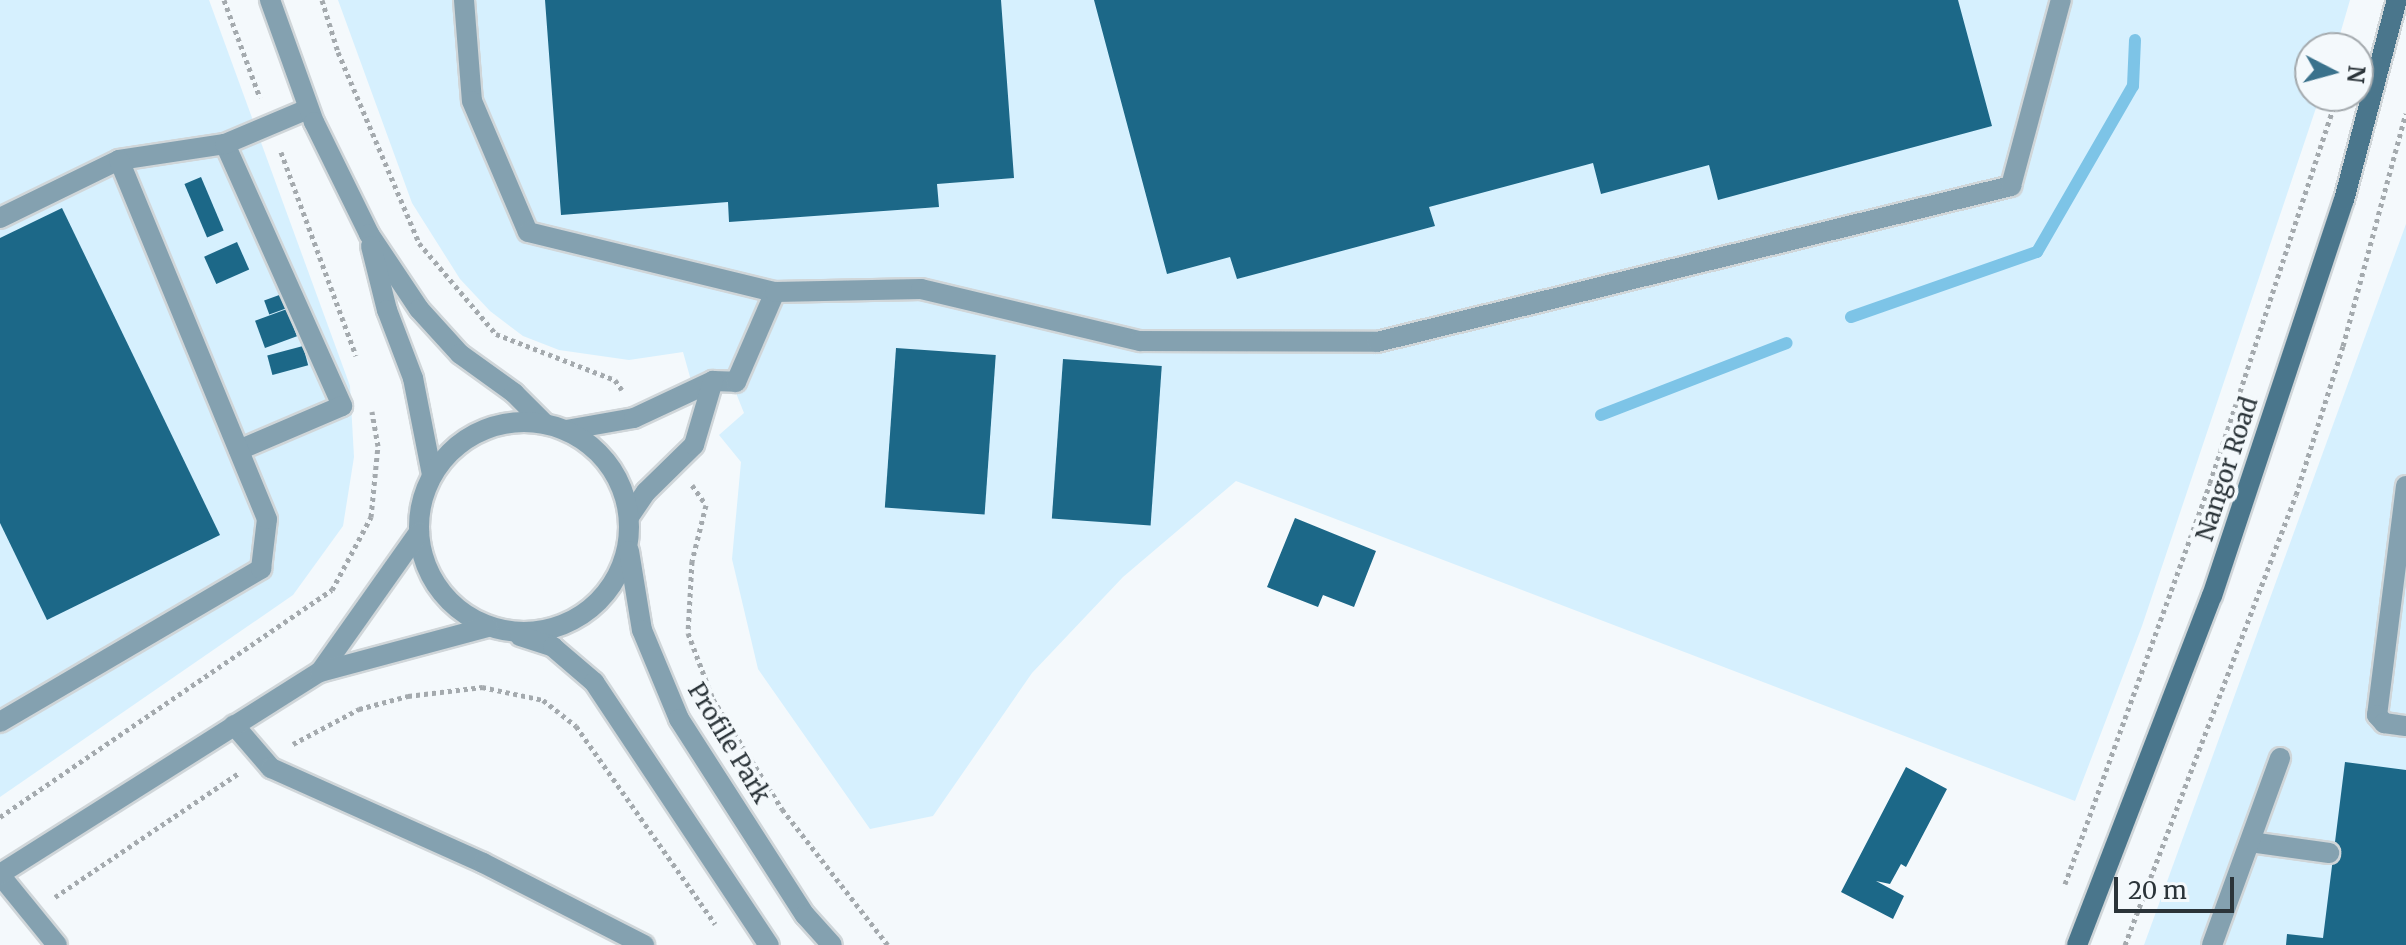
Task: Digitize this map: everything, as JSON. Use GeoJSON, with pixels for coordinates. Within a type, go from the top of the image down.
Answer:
{"type":"FeatureCollection","features":[{"type":"Feature","properties":{"kind":"main road","name":"Nangor Road"},"geometry":{"type":"LineString","coordinates":[[2077,945],[2212,596],[2344,200],[2397,0]]}},
{"type":"Feature","properties":{"kind":"street"},"geometry":{"type":"LineString","coordinates":[[270,0],[308,109],[369,234],[419,309],[460,354],[514,393],[545,424]]}},
{"type":"Feature","properties":{"kind":"street"},"geometry":{"type":"LineString","coordinates":[[464,0],[472,101],[528,232],[775,292],[921,289],[1140,341],[1377,342],[2011,186],[2061,0]]}},
{"type":"Feature","properties":{"kind":"street"},"geometry":{"type":"LineString","coordinates":[[0,218],[119,160],[225,144],[308,109]]}},
{"type":"Feature","properties":{"kind":"street"},"geometry":{"type":"LineString","coordinates":[[225,144],[342,406],[239,450]]}},
{"type":"Feature","properties":{"kind":"street"},"geometry":{"type":"LineString","coordinates":[[0,722],[261,569],[267,519],[119,160]]}},
{"type":"Feature","properties":{"kind":"street"},"geometry":{"type":"LineString","coordinates":[[369,234],[387,310],[413,378],[432,475]]}},
{"type":"Feature","properties":{"kind":"street"},"geometry":{"type":"LineString","coordinates":[[566,430],[634,418],[713,381],[736,382],[775,292]]}},
{"type":"Feature","properties":{"kind":"street"},"geometry":{"type":"LineString","coordinates":[[629,517],[646,492],[694,445],[713,381]]}},
{"type":"Feature","properties":{"kind":"street"},"geometry":{"type":"LineString","coordinates":[[511,633],[543,632],[573,622],[599,603],[618,577],[628,547],[629,517],[610,465],[566,430],[545,424],[487,428],[455,447],[432,475],[422,502],[419,532],[425,565],[443,594],[488,627],[553,647],[594,682],[769,945]]}},
{"type":"Feature","properties":{"kind":"street"},"geometry":{"type":"LineString","coordinates":[[2406,486],[2377,715],[2384,723],[2406,726]]}},
{"type":"Feature","properties":{"kind":"street"},"geometry":{"type":"LineString","coordinates":[[320,672],[419,532]]}},
{"type":"Feature","properties":{"kind":"street","name":"Profile Park"},"geometry":{"type":"LineString","coordinates":[[628,547],[642,630],[679,719],[805,915],[832,945]]}},
{"type":"Feature","properties":{"kind":"street"},"geometry":{"type":"LineString","coordinates":[[57,945],[0,875],[320,672],[488,627]]}},
{"type":"Feature","properties":{"kind":"street"},"geometry":{"type":"LineString","coordinates":[[234,725],[271,768],[483,863],[644,945]]}},
{"type":"Feature","properties":{"kind":"street"},"geometry":{"type":"LineString","coordinates":[[2212,945],[2280,758]]}},
{"type":"Feature","properties":{"kind":"street"},"geometry":{"type":"LineString","coordinates":[[2250,842],[2329,853]]}},
{"type":"Feature","properties":{"kind":"path"},"geometry":{"type":"LineString","coordinates":[[322,0],[338,52],[419,243],[496,334],[615,380]]}},
{"type":"Feature","properties":{"kind":"path"},"geometry":{"type":"LineString","coordinates":[[2064,886],[2215,468],[2332,112]]}},
{"type":"Feature","properties":{"kind":"path"},"geometry":{"type":"LineString","coordinates":[[2125,945],[2244,639],[2338,361],[2406,113]]}},
{"type":"Feature","properties":{"kind":"path"},"geometry":{"type":"LineString","coordinates":[[706,505],[692,561],[688,633],[713,699],[782,809],[888,945]]}},
{"type":"Feature","properties":{"kind":"path"},"geometry":{"type":"LineString","coordinates":[[2233,635],[2244,639]]}},
{"type":"Feature","properties":{"kind":"shaded area"},"geometry":{"type":"Polygon","coordinates":[[[0,0],[209,0],[350,386],[354,457],[343,526],[293,595],[0,797],[0,0]]]}},
{"type":"Feature","properties":{"kind":"shaded area"},"geometry":{"type":"Polygon","coordinates":[[[338,0],[2350,0],[2341,32],[2294,32],[2294,112],[2315,112],[2142,626],[2075,801],[1236,481],[1123,577],[1032,673],[933,816],[870,829],[758,669],[732,559],[741,462],[719,435],[744,413],[728,373],[692,384],[683,352],[629,360],[559,350],[523,336],[490,311],[460,279],[412,203],[338,0]]]}},
{"type":"Feature","properties":{"kind":"shaded area"},"geometry":{"type":"Polygon","coordinates":[[[2406,224],[2406,945],[2144,945],[2406,224]]]}},
{"type":"Feature","properties":{"kind":"building"},"geometry":{"type":"Polygon","coordinates":[[[545,0],[1001,0],[1014,178],[937,184],[939,207],[729,222],[728,202],[561,215],[545,0]]]}},
{"type":"Feature","properties":{"kind":"building"},"geometry":{"type":"Polygon","coordinates":[[[1094,0],[1958,0],[1992,126],[1718,200],[1709,165],[1601,194],[1593,163],[1429,207],[1435,226],[1237,279],[1230,257],[1167,274],[1094,0]]]}},
{"type":"Feature","properties":{"kind":"building"},"geometry":{"type":"Polygon","coordinates":[[[201,177],[224,230],[207,237],[184,184],[201,177]]]}},
{"type":"Feature","properties":{"kind":"building"},"geometry":{"type":"Polygon","coordinates":[[[62,208],[220,535],[47,620],[0,523],[0,238],[62,208]]]}},
{"type":"Feature","properties":{"kind":"building"},"geometry":{"type":"Polygon","coordinates":[[[237,242],[249,269],[216,284],[204,257],[237,242]]]}},
{"type":"Feature","properties":{"kind":"building"},"geometry":{"type":"Polygon","coordinates":[[[282,294],[287,308],[269,315],[264,300],[282,294]]]}},
{"type":"Feature","properties":{"kind":"building"},"geometry":{"type":"Polygon","coordinates":[[[287,309],[297,336],[265,348],[255,321],[287,309]]]}},
{"type":"Feature","properties":{"kind":"building"},"geometry":{"type":"Polygon","coordinates":[[[303,346],[308,365],[272,375],[267,356],[303,346]]]}},
{"type":"Feature","properties":{"kind":"building"},"geometry":{"type":"Polygon","coordinates":[[[896,348],[996,355],[985,515],[885,508],[896,348]]]}},
{"type":"Feature","properties":{"kind":"building"},"geometry":{"type":"Polygon","coordinates":[[[1063,359],[1162,366],[1151,526],[1052,519],[1063,359]]]}},
{"type":"Feature","properties":{"kind":"building"},"geometry":{"type":"Polygon","coordinates":[[[1295,518],[1376,551],[1354,607],[1323,595],[1318,607],[1267,587],[1295,518]]]}},
{"type":"Feature","properties":{"kind":"building"},"geometry":{"type":"Polygon","coordinates":[[[2345,762],[2406,770],[2406,945],[2286,945],[2287,934],[2323,938],[2345,762]]]}},
{"type":"Feature","properties":{"kind":"building"},"geometry":{"type":"Polygon","coordinates":[[[1906,767],[1947,789],[1906,867],[1901,864],[1890,884],[1876,881],[1904,896],[1893,919],[1841,892],[1906,767]]]}},
{"type":"Feature","properties":{"kind":"waterway"},"geometry":{"type":"LineString","coordinates":[[1851,317],[2037,252],[2133,86],[2135,40]]}},
{"type":"Feature","properties":{"kind":"waterway"},"geometry":{"type":"LineString","coordinates":[[1601,415],[1787,343]]}}]}
